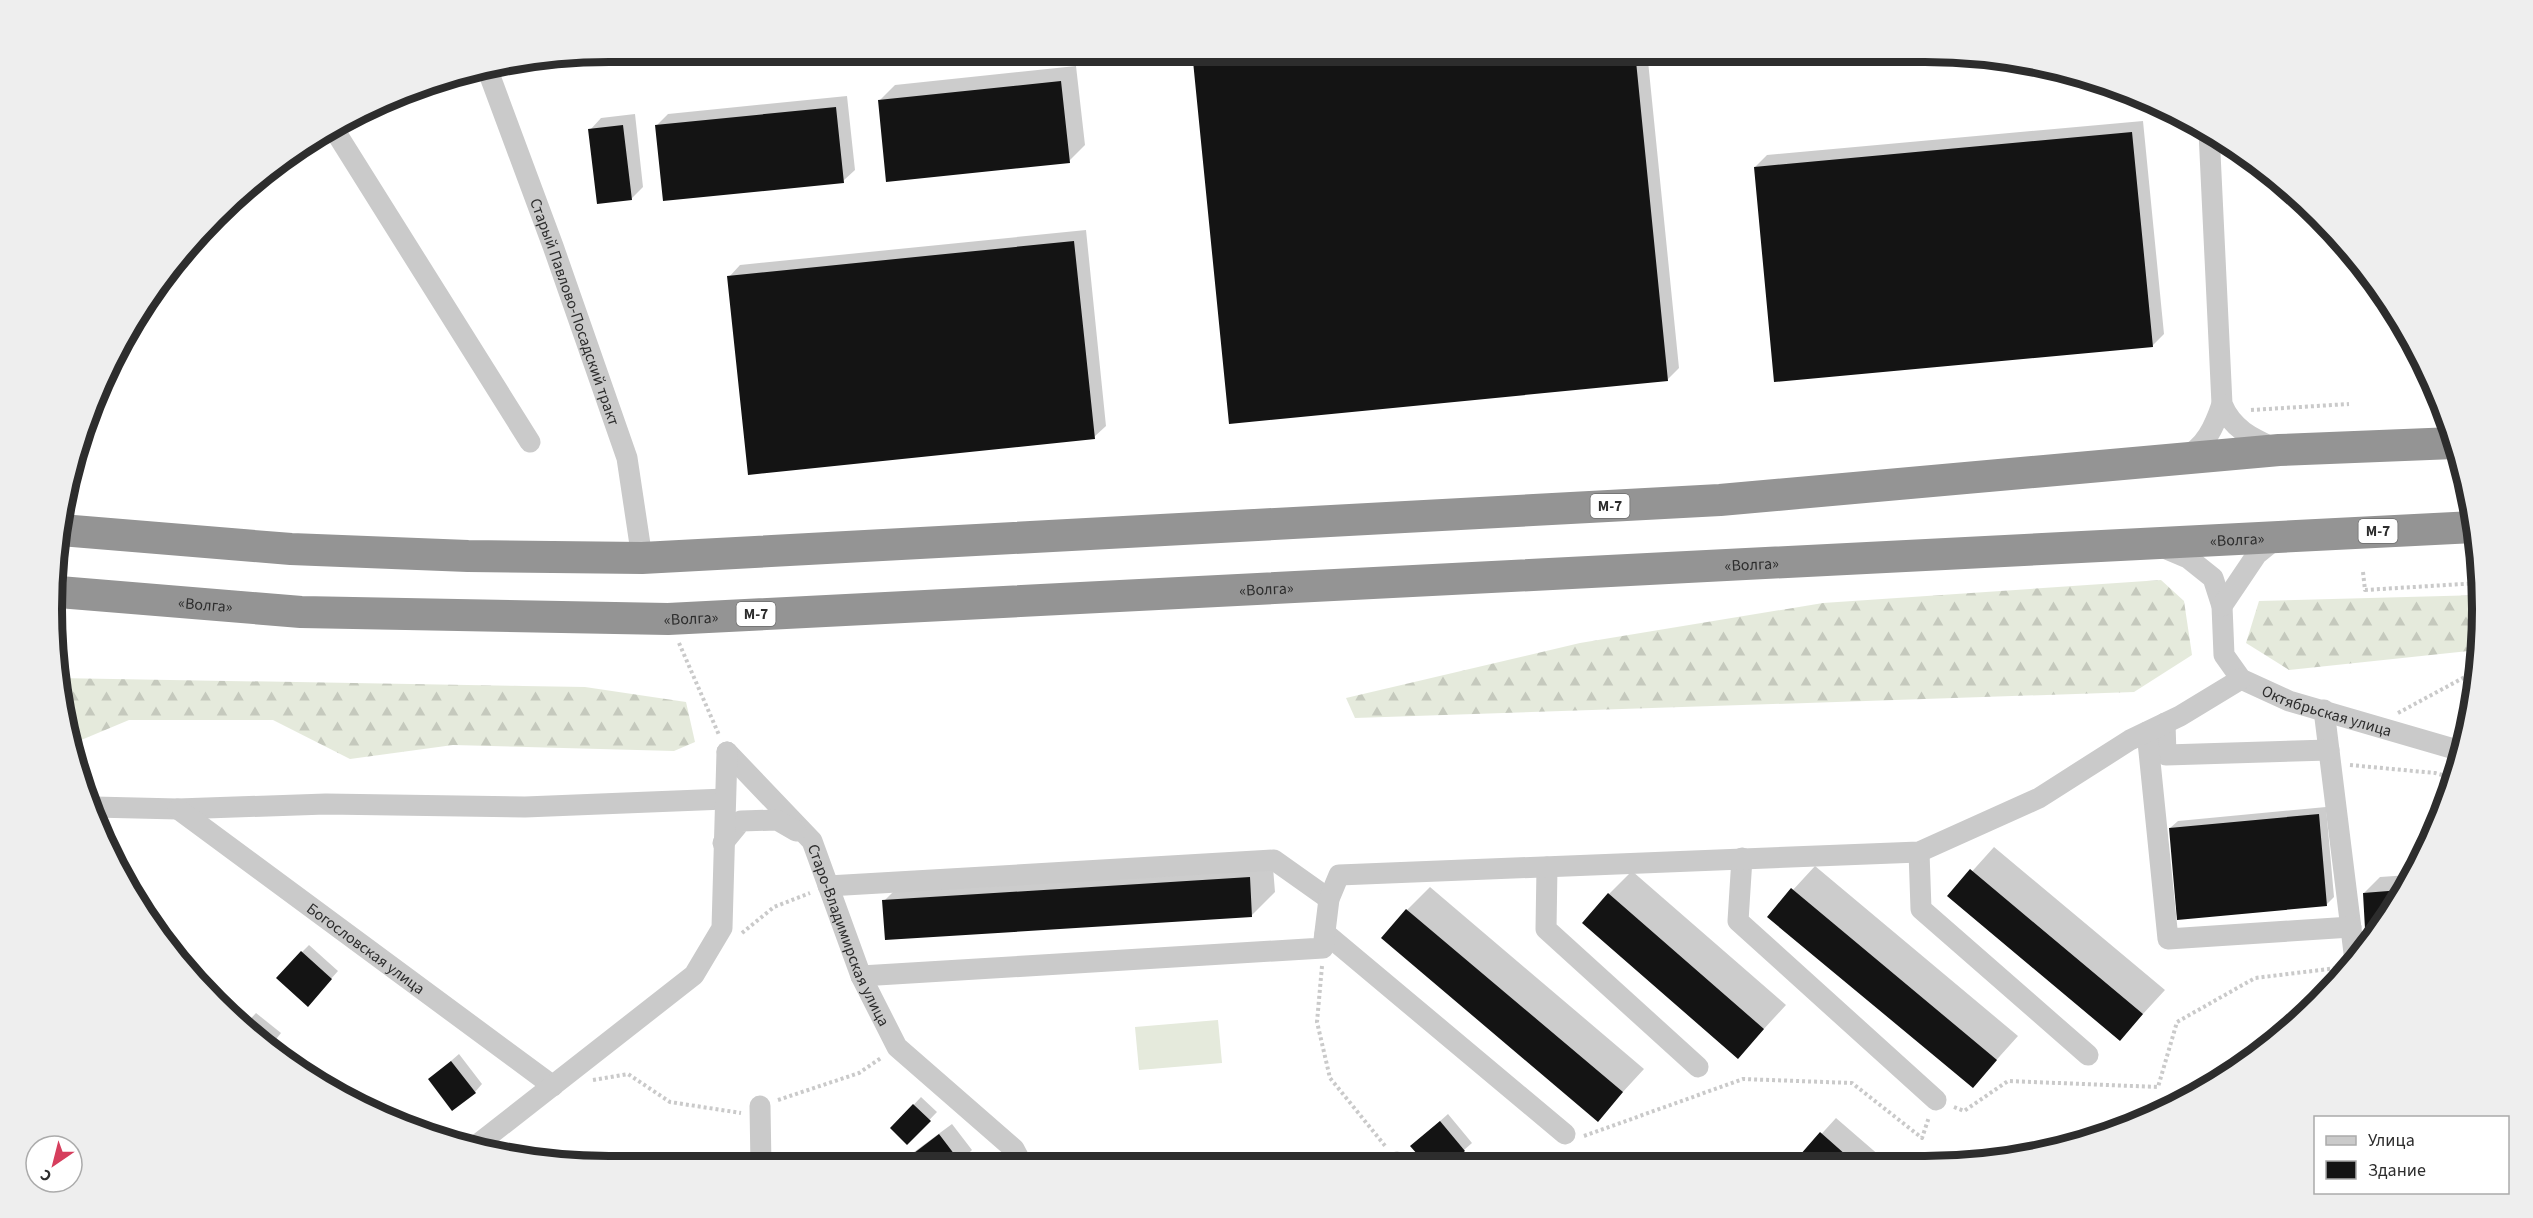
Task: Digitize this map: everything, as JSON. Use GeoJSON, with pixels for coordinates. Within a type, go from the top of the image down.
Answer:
{"type":"FeatureCollection","features":[{"type":"Feature","properties":{"kind":"highway","name":"М-7"},"geometry":{"type":"LineString","coordinates":[[67,531],[291,549],[468,556],[642,558],[1720,500],[2171,462],[2279,450],[2445,443]]}},
{"type":"Feature","properties":{"kind":"highway","name":"«Волга»"},"geometry":{"type":"LineString","coordinates":[[62,592],[301,612],[668,619],[2465,527]]}},
{"type":"Feature","properties":{"kind":"street","name":"Старый Павлово-Посадский тракт"},"geometry":{"type":"LineString","coordinates":[[489,75],[553,246],[627,458],[642,558]]}},
{"type":"Feature","properties":{"kind":"street"},"geometry":{"type":"LineString","coordinates":[[338,134],[530,442]]}},
{"type":"Feature","properties":{"kind":"street"},"geometry":{"type":"LineString","coordinates":[[2209,142],[2222,404],[2228,420],[2243,432],[2279,450]]}},
{"type":"Feature","properties":{"kind":"street"},"geometry":{"type":"LineString","coordinates":[[2171,462],[2189,455],[2205,441],[2222,404]]}},
{"type":"Feature","properties":{"kind":"street"},"geometry":{"type":"LineString","coordinates":[[2222,606],[2257,554],[2283,535]]}},
{"type":"Feature","properties":{"kind":"street"},"geometry":{"type":"LineString","coordinates":[[1324,941],[1329,899],[1339,875],[1919,852],[2039,798],[2083,768],[2241,679],[2224,656],[2222,606],[2213,578],[2201,566],[2172,549],[2145,543]]}},
{"type":"Feature","properties":{"kind":"street","name":"Октябрьская улица"},"geometry":{"type":"LineString","coordinates":[[2241,679],[2289,700],[2453,749]]}},
{"type":"Feature","properties":{"kind":"street"},"geometry":{"type":"LineString","coordinates":[[2324,710],[2351,927],[2347,956]]}},
{"type":"Feature","properties":{"kind":"street"},"geometry":{"type":"LineString","coordinates":[[2156,727],[2166,755],[2330,757]]}},
{"type":"Feature","properties":{"kind":"street"},"geometry":{"type":"LineString","coordinates":[[2156,727],[2168,939],[2351,927]]}},
{"type":"Feature","properties":{"kind":"street"},"geometry":{"type":"LineString","coordinates":[[482,1141],[694,975],[722,928],[727,752]]}},
{"type":"Feature","properties":{"kind":"street","name":"Старо-Владимирская улица"},"geometry":{"type":"LineString","coordinates":[[727,752],[812,841],[861,976],[897,1047],[1014,1149],[1018,1156]]}},
{"type":"Feature","properties":{"kind":"street"},"geometry":{"type":"LineString","coordinates":[[99,807],[178,809],[326,804],[525,807],[725,799]]}},
{"type":"Feature","properties":{"kind":"street","name":"Богословская улица"},"geometry":{"type":"LineString","coordinates":[[178,809],[553,1086]]}},
{"type":"Feature","properties":{"kind":"street"},"geometry":{"type":"LineString","coordinates":[[723,843],[741,821],[777,820],[812,841]]}},
{"type":"Feature","properties":{"kind":"street"},"geometry":{"type":"LineString","coordinates":[[1919,852],[1921,909],[2088,1055]]}},
{"type":"Feature","properties":{"kind":"street"},"geometry":{"type":"LineString","coordinates":[[1742,858],[1738,921],[1936,1100]]}},
{"type":"Feature","properties":{"kind":"street"},"geometry":{"type":"LineString","coordinates":[[828,886],[1274,860],[1329,899]]}},
{"type":"Feature","properties":{"kind":"street"},"geometry":{"type":"LineString","coordinates":[[1547,867],[1545,929],[1698,1067]]}},
{"type":"Feature","properties":{"kind":"street"},"geometry":{"type":"LineString","coordinates":[[861,976],[1324,941],[1565,1134]]}},
{"type":"Feature","properties":{"kind":"street"},"geometry":{"type":"LineString","coordinates":[[760,1106],[761,1156]]}},
{"type":"Feature","properties":{"kind":"path"},"geometry":{"type":"LineString","coordinates":[[2245,407],[2254,412],[2349,404]]}},
{"type":"Feature","properties":{"kind":"path"},"geometry":{"type":"LineString","coordinates":[[2363,572],[2365,591],[2471,584]]}},
{"type":"Feature","properties":{"kind":"path"},"geometry":{"type":"LineString","coordinates":[[668,619],[727,752]]}},
{"type":"Feature","properties":{"kind":"path"},"geometry":{"type":"LineString","coordinates":[[2373,726],[2467,676]]}},
{"type":"Feature","properties":{"kind":"path"},"geometry":{"type":"LineString","coordinates":[[2330,757],[2445,776]]}},
{"type":"Feature","properties":{"kind":"path"},"geometry":{"type":"LineString","coordinates":[[735,938],[774,907],[828,886]]}},
{"type":"Feature","properties":{"kind":"path"},"geometry":{"type":"LineString","coordinates":[[1324,941],[1317,1022],[1330,1078],[1393,1156]]}},
{"type":"Feature","properties":{"kind":"path"},"geometry":{"type":"LineString","coordinates":[[1565,1134],[1561,1145],[1743,1079],[1852,1083],[1922,1138],[1936,1100],[1964,1111],[2008,1081],[2158,1087],[2177,1022],[2255,978],[2340,965]]}},
{"type":"Feature","properties":{"kind":"path"},"geometry":{"type":"LineString","coordinates":[[553,1086],[628,1074],[670,1102],[747,1114],[760,1106],[859,1073],[897,1047]]}},
{"type":"Feature","properties":{"kind":"green space"},"geometry":{"type":"Polygon","coordinates":[[[2161,580],[2184,601],[2192,655],[2134,692],[1355,718],[1346,698],[1580,643],[1823,603],[2161,580]]]}},
{"type":"Feature","properties":{"kind":"green space"},"geometry":{"type":"Polygon","coordinates":[[[2471,595],[2469,651],[2289,670],[2246,643],[2259,601],[2471,595]]]}},
{"type":"Feature","properties":{"kind":"green space"},"geometry":{"type":"Polygon","coordinates":[[[66,678],[585,687],[686,702],[695,742],[674,751],[453,745],[350,759],[273,720],[129,720],[78,741],[66,678]]]}},
{"type":"Feature","properties":{"kind":"green space"},"geometry":{"type":"Polygon","coordinates":[[[1218,1020],[1222,1063],[1139,1070],[1135,1027],[1218,1020]]]}},
{"type":"Feature","properties":{"kind":"building"},"geometry":{"type":"Polygon","coordinates":[[[1193,62],[1636,62],[1668,381],[1229,424],[1193,62]]]}},
{"type":"Feature","properties":{"kind":"building"},"geometry":{"type":"Polygon","coordinates":[[[1061,81],[1070,163],[886,182],[878,100],[1061,81]]]}},
{"type":"Feature","properties":{"kind":"building"},"geometry":{"type":"Polygon","coordinates":[[[836,107],[844,183],[663,201],[655,125],[836,107]]]}},
{"type":"Feature","properties":{"kind":"building"},"geometry":{"type":"Polygon","coordinates":[[[623,125],[632,200],[597,204],[588,129],[623,125]]]}},
{"type":"Feature","properties":{"kind":"building"},"geometry":{"type":"Polygon","coordinates":[[[2132,132],[2153,347],[1774,382],[1754,167],[2132,132]]]}},
{"type":"Feature","properties":{"kind":"building"},"geometry":{"type":"Polygon","coordinates":[[[1074,241],[1095,439],[748,475],[727,276],[1074,241]]]}},
{"type":"Feature","properties":{"kind":"building"},"geometry":{"type":"Polygon","coordinates":[[[2319,814],[2327,906],[2177,920],[2169,828],[2319,814]]]}},
{"type":"Feature","properties":{"kind":"building"},"geometry":{"type":"Polygon","coordinates":[[[1970,869],[2143,1014],[2120,1041],[1947,896],[1970,869]]]}},
{"type":"Feature","properties":{"kind":"building"},"geometry":{"type":"Polygon","coordinates":[[[1250,877],[1252,917],[885,940],[882,900],[1250,877]]]}},
{"type":"Feature","properties":{"kind":"building"},"geometry":{"type":"Polygon","coordinates":[[[1791,888],[1997,1060],[1973,1088],[1767,917],[1791,888]]]}},
{"type":"Feature","properties":{"kind":"building"},"geometry":{"type":"Polygon","coordinates":[[[2393,891],[2368,929],[2365,929],[2363,893],[2393,891]]]}},
{"type":"Feature","properties":{"kind":"building"},"geometry":{"type":"Polygon","coordinates":[[[1608,893],[1764,1029],[1738,1059],[1582,923],[1608,893]]]}},
{"type":"Feature","properties":{"kind":"building"},"geometry":{"type":"Polygon","coordinates":[[[1406,909],[1623,1092],[1598,1122],[1381,938],[1406,909]]]}},
{"type":"Feature","properties":{"kind":"building"},"geometry":{"type":"Polygon","coordinates":[[[301,951],[332,979],[308,1007],[276,978],[301,951]]]}},
{"type":"Feature","properties":{"kind":"building"},"geometry":{"type":"Polygon","coordinates":[[[451,1061],[476,1093],[452,1111],[428,1079],[451,1061]]]}},
{"type":"Feature","properties":{"kind":"building"},"geometry":{"type":"Polygon","coordinates":[[[913,1104],[931,1121],[907,1145],[890,1128],[913,1104]]]}},
{"type":"Feature","properties":{"kind":"building"},"geometry":{"type":"Polygon","coordinates":[[[1440,1121],[1465,1151],[1459,1156],[1419,1156],[1410,1146],[1440,1121]]]}},
{"type":"Feature","properties":{"kind":"building"},"geometry":{"type":"Polygon","coordinates":[[[1820,1132],[1847,1156],[1799,1156],[1820,1132]]]}},
{"type":"Feature","properties":{"kind":"building"},"geometry":{"type":"Polygon","coordinates":[[[939,1134],[956,1156],[910,1156],[939,1134]]]}}]}
